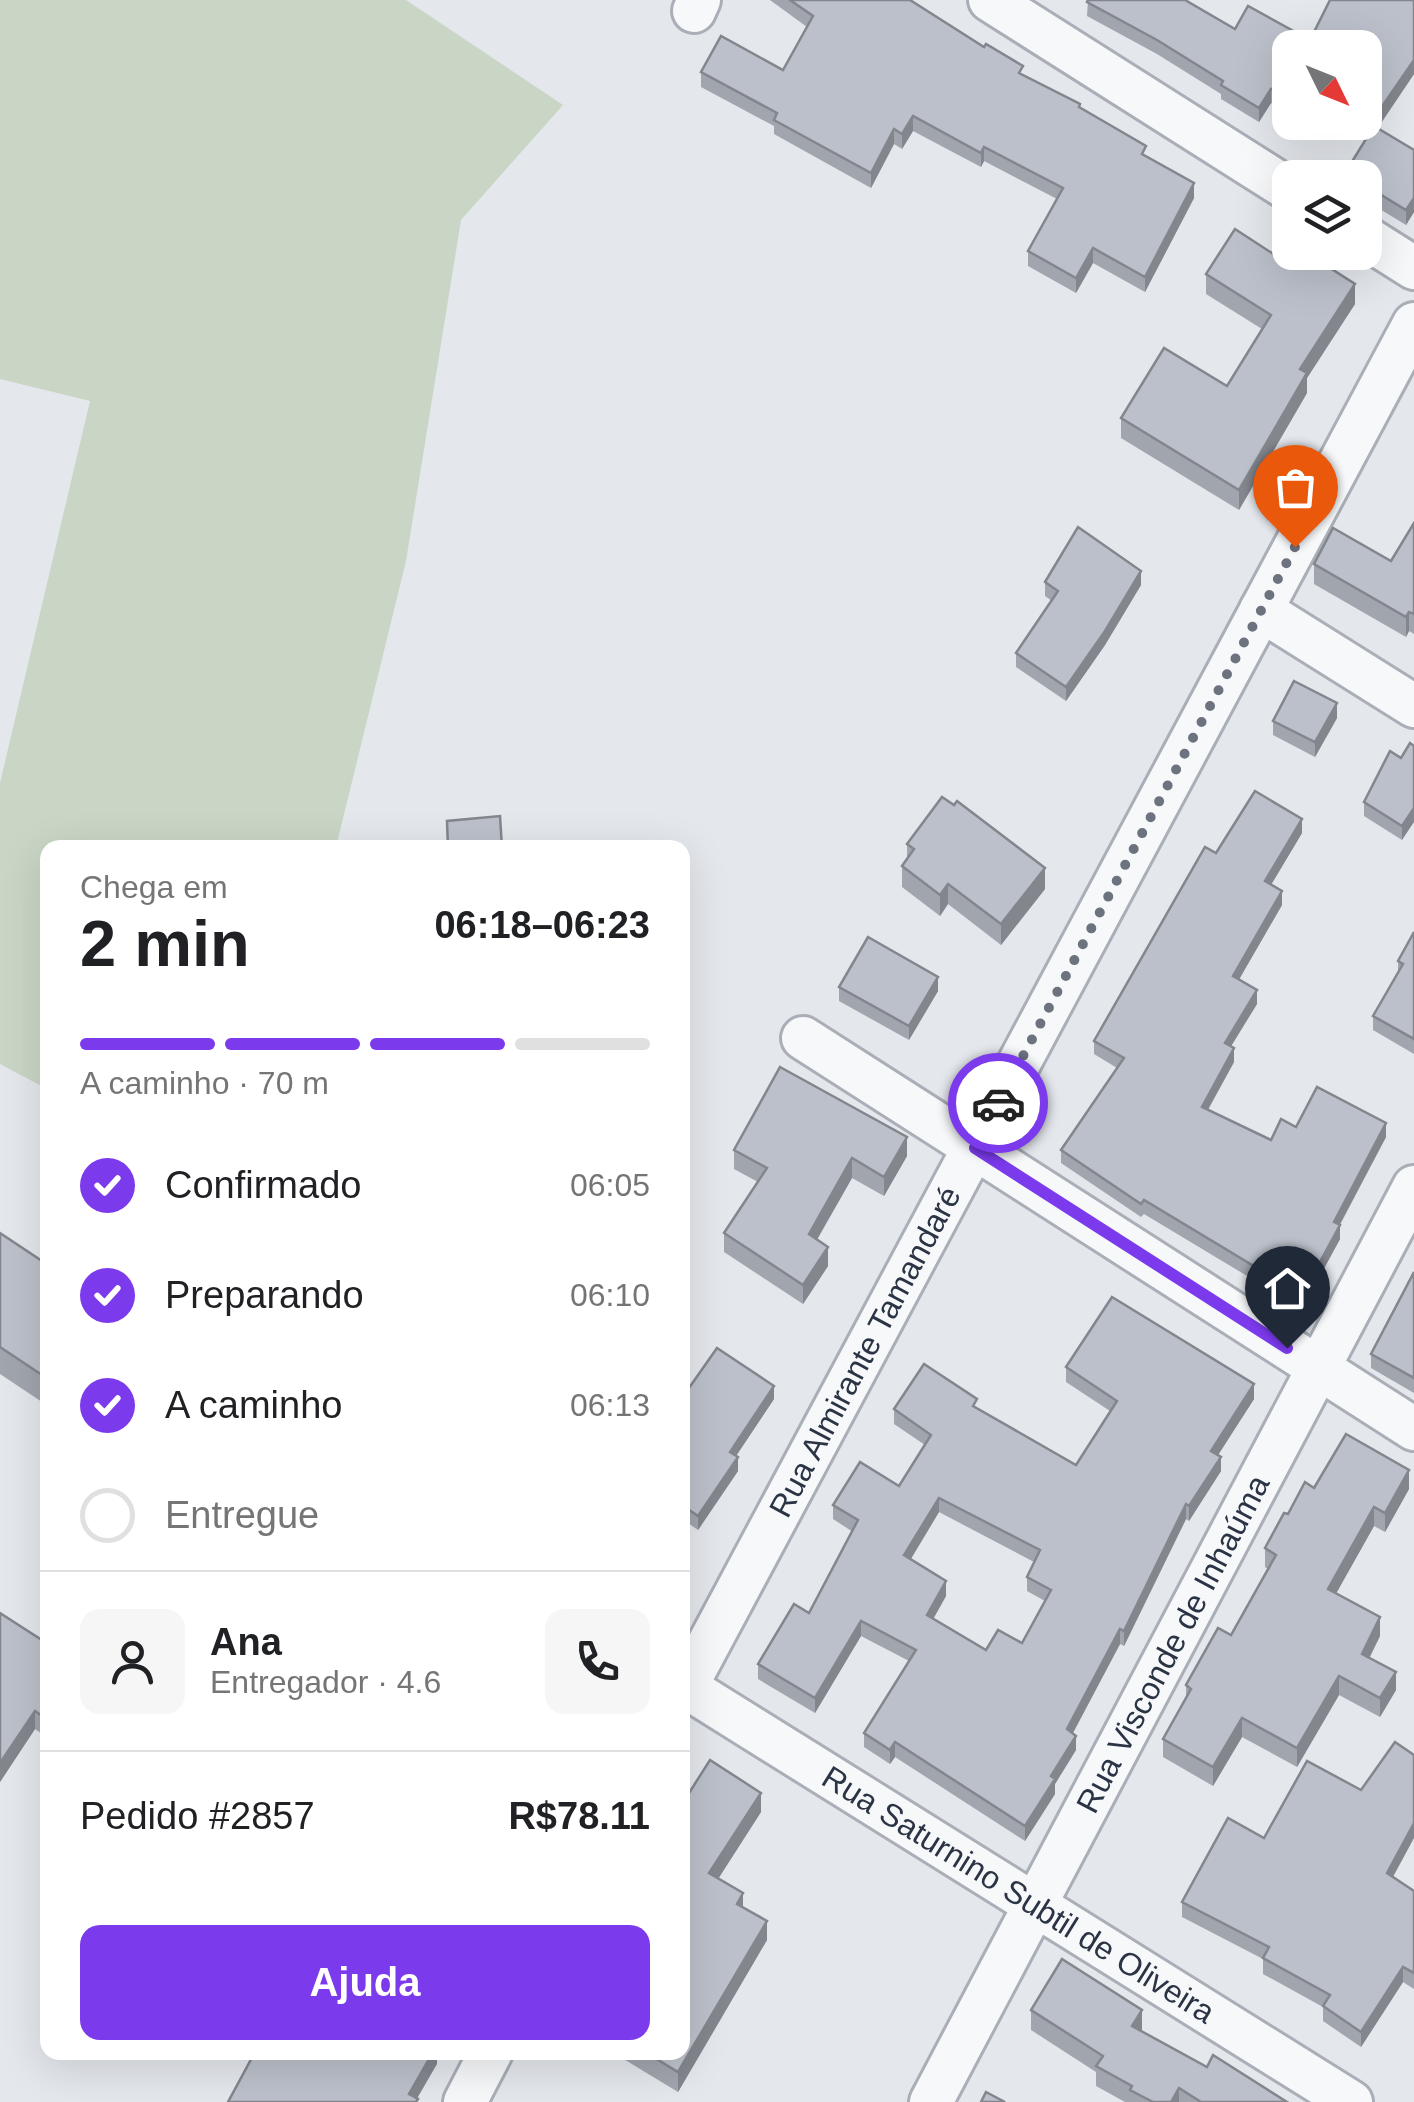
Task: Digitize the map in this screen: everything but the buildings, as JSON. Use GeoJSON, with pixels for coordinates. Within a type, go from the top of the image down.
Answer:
{"type":"FeatureCollection","features":[{"type":"Feature","properties":{"kind":"street"},"geometry":{"type":"LineString","coordinates":[[990,0],[1272,179]]}},
{"type":"Feature","properties":{"kind":"street"},"geometry":{"type":"LineString","coordinates":[[1382,248],[1414,268]]}},
{"type":"Feature","properties":{"kind":"street","name":"Rua Almirante Tamandaré"},"geometry":{"type":"LineString","coordinates":[[690,1680],[1414,324]]}},
{"type":"Feature","properties":{"kind":"street"},"geometry":{"type":"LineString","coordinates":[[1261,610],[1414,706]]}},
{"type":"Feature","properties":{"kind":"street"},"geometry":{"type":"LineString","coordinates":[[803,1038],[1414,1429]]}},
{"type":"Feature","properties":{"kind":"street","name":"Rua Visconde de Inhaúma"},"geometry":{"type":"LineString","coordinates":[[930,2102],[1414,1187]]}},
{"type":"Feature","properties":{"kind":"street","name":"Rua Saturnino Subtil de Oliveira"},"geometry":{"type":"LineString","coordinates":[[690,1695],[1351,2102]]}},
{"type":"Feature","properties":{"kind":"street"},"geometry":{"type":"LineString","coordinates":[[465,2102],[488,2060]]}},
{"type":"Feature","properties":{"kind":"green space"},"geometry":{"type":"Polygon","coordinates":[[[0,0],[406,0],[563,105],[461,220],[406,561],[338,840],[40,840],[40,1085],[0,1064],[0,783],[90,401],[0,379],[0,0]]]}},
{"type":"Feature","properties":{"kind":"way so far"},"geometry":{"type":"LineString","coordinates":[[998,1103],[1295,547]]}},
{"type":"Feature","properties":{"kind":"route"},"geometry":{"type":"LineString","coordinates":[[998,1103],[975,1148],[1287,1348]]}}]}
